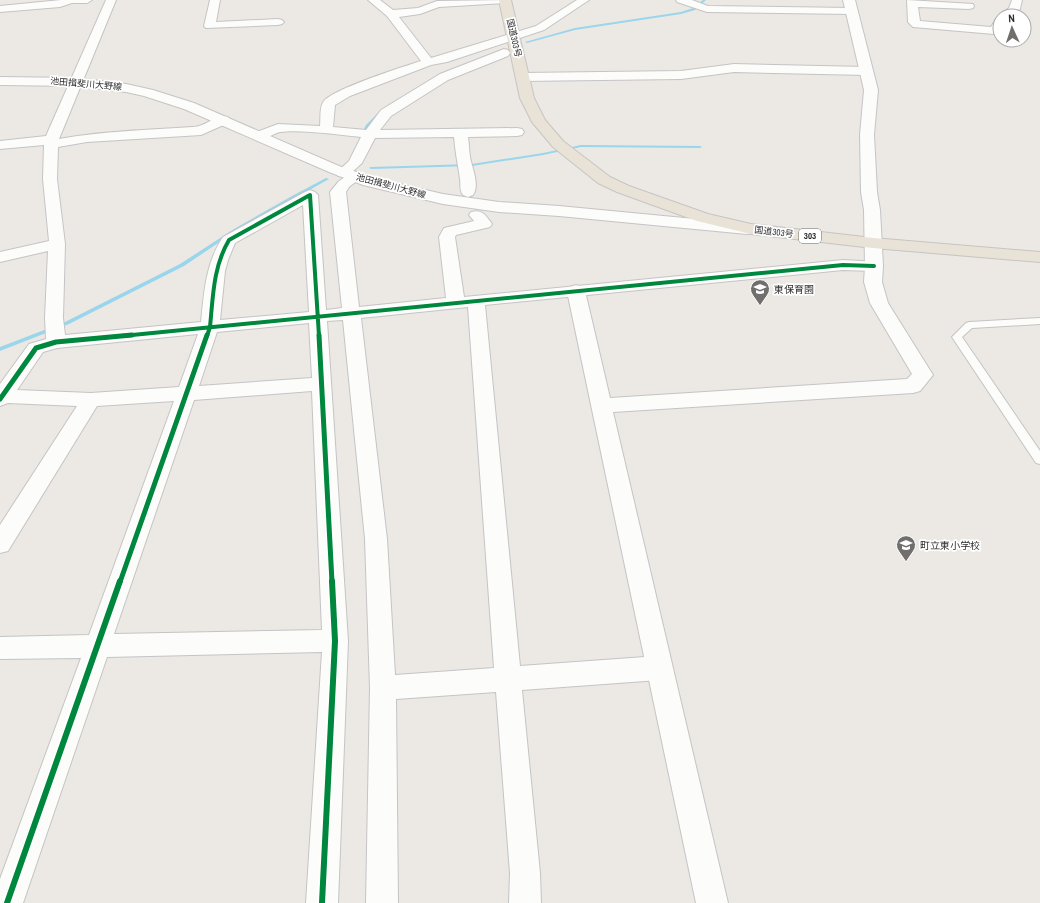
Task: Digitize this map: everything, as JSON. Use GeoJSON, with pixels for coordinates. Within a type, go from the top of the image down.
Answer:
{"type":"FeatureCollection","features":[{"type":"Feature","properties":{"kind":"highway","name":"国道303号"},"geometry":{"type":"LineString","coordinates":[[505,0],[527,98],[538,122],[558,144],[578,161],[592,169],[661,198],[707,212],[752,222],[873,240],[1040,250]]}},
{"type":"Feature","properties":{"kind":"highway","name":"国道303号"},"geometry":{"type":"LineString","coordinates":[[592,169],[604,180],[659,203],[703,218],[751,229],[1040,257]]}},
{"type":"Feature","properties":{"kind":"street"},"geometry":{"type":"LineString","coordinates":[[0,9],[60,4],[71,0],[87,0]]}},
{"type":"Feature","properties":{"kind":"street"},"geometry":{"type":"LineString","coordinates":[[55,333],[57,244],[50,180],[51,142],[111,0]]}},
{"type":"Feature","properties":{"kind":"street"},"geometry":{"type":"LineString","coordinates":[[215,0],[210,26],[278,22]]}},
{"type":"Feature","properties":{"kind":"street"},"geometry":{"type":"LineString","coordinates":[[373,0],[391,14],[428,62]]}},
{"type":"Feature","properties":{"kind":"street"},"geometry":{"type":"LineString","coordinates":[[391,14],[420,11],[437,4],[505,0]]}},
{"type":"Feature","properties":{"kind":"street"},"geometry":{"type":"LineString","coordinates":[[325,130],[327,127],[326,111],[329,103],[345,94],[428,62],[443,60],[514,35],[540,28],[584,0]]}},
{"type":"Feature","properties":{"kind":"street"},"geometry":{"type":"LineString","coordinates":[[601,406],[913,386],[923,375],[879,303],[873,282],[874,266],[872,210],[869,192],[867,135],[871,90],[851,5],[707,9],[681,0]]}},
{"type":"Feature","properties":{"kind":"street"},"geometry":{"type":"LineString","coordinates":[[982,30],[968,3],[912,1],[914,22],[917,25],[992,31]]}},
{"type":"Feature","properties":{"kind":"street"},"geometry":{"type":"LineString","coordinates":[[382,903],[383,688],[376,539],[338,192],[349,175],[370,134],[386,113],[444,77],[506,52],[517,51]]}},
{"type":"Feature","properties":{"kind":"street"},"geometry":{"type":"LineString","coordinates":[[522,77],[681,75],[734,68],[867,71]]}},
{"type":"Feature","properties":{"kind":"street","name":"池田揖斐川大野線"},"geometry":{"type":"LineString","coordinates":[[0,81],[76,82],[126,88],[148,93],[170,99],[223,120],[349,175],[405,191],[444,199],[475,204],[751,229]]}},
{"type":"Feature","properties":{"kind":"street"},"geometry":{"type":"LineString","coordinates":[[0,145],[201,131],[223,120]]}},
{"type":"Feature","properties":{"kind":"street"},"geometry":{"type":"LineString","coordinates":[[259,136],[278,128],[301,128],[370,134],[517,132]]}},
{"type":"Feature","properties":{"kind":"street"},"geometry":{"type":"LineString","coordinates":[[461,133],[468,192]]}},
{"type":"Feature","properties":{"kind":"street"},"geometry":{"type":"LineString","coordinates":[[7,903],[210,327],[217,269],[223,248],[229,240],[310,195],[335,641],[322,903]]}},
{"type":"Feature","properties":{"kind":"street"},"geometry":{"type":"LineString","coordinates":[[477,215],[484,224],[450,231],[447,237],[466,303],[508,679],[525,873],[525,903]]}},
{"type":"Feature","properties":{"kind":"street"},"geometry":{"type":"LineString","coordinates":[[0,257],[57,244]]}},
{"type":"Feature","properties":{"kind":"street"},"geometry":{"type":"LineString","coordinates":[[1,397],[36,348],[55,333],[210,327],[466,303],[843,264],[874,266]]}},
{"type":"Feature","properties":{"kind":"street"},"geometry":{"type":"LineString","coordinates":[[576,291],[712,903]]}},
{"type":"Feature","properties":{"kind":"street"},"geometry":{"type":"LineString","coordinates":[[1,397],[91,400],[321,384]]}},
{"type":"Feature","properties":{"kind":"street"},"geometry":{"type":"LineString","coordinates":[[0,544],[91,400]]}},
{"type":"Feature","properties":{"kind":"street"},"geometry":{"type":"LineString","coordinates":[[0,648],[335,641]]}},
{"type":"Feature","properties":{"kind":"street"},"geometry":{"type":"LineString","coordinates":[[383,688],[659,668]]}},
{"type":"Feature","properties":{"kind":"lane"},"geometry":{"type":"LineString","coordinates":[[1040,321],[970,324],[957,338],[1040,460]]}},
{"type":"Feature","properties":{"kind":"waterway"},"geometry":{"type":"LineString","coordinates":[[527,42],[575,29],[681,13],[694,9],[705,0]]}},
{"type":"Feature","properties":{"kind":"waterway"},"geometry":{"type":"LineString","coordinates":[[363,135],[367,126],[382,111]]}},
{"type":"Feature","properties":{"kind":"waterway"},"geometry":{"type":"LineString","coordinates":[[371,168],[472,165],[543,154],[581,146],[700,147]]}},
{"type":"Feature","properties":{"kind":"waterway"},"geometry":{"type":"LineString","coordinates":[[0,349],[67,323],[182,265],[235,230],[327,179]]}},
{"type":"Feature","properties":{"kind":"cycle path"},"geometry":{"type":"LineString","coordinates":[[7,903],[210,327],[214,282],[223,249],[229,240],[310,195],[335,641],[322,903]]}},
{"type":"Feature","properties":{"kind":"cycle path"},"geometry":{"type":"LineString","coordinates":[[0,399],[36,348],[56,342],[843,265],[874,266]]}},
{"type":"Feature","properties":{"kind":"place","name":"東保育園"},"geometry":{"type":"Point","coordinates":[760,306]}},
{"type":"Feature","properties":{"kind":"place","name":"町立東小学校"},"geometry":{"type":"Point","coordinates":[906,562]}}]}
